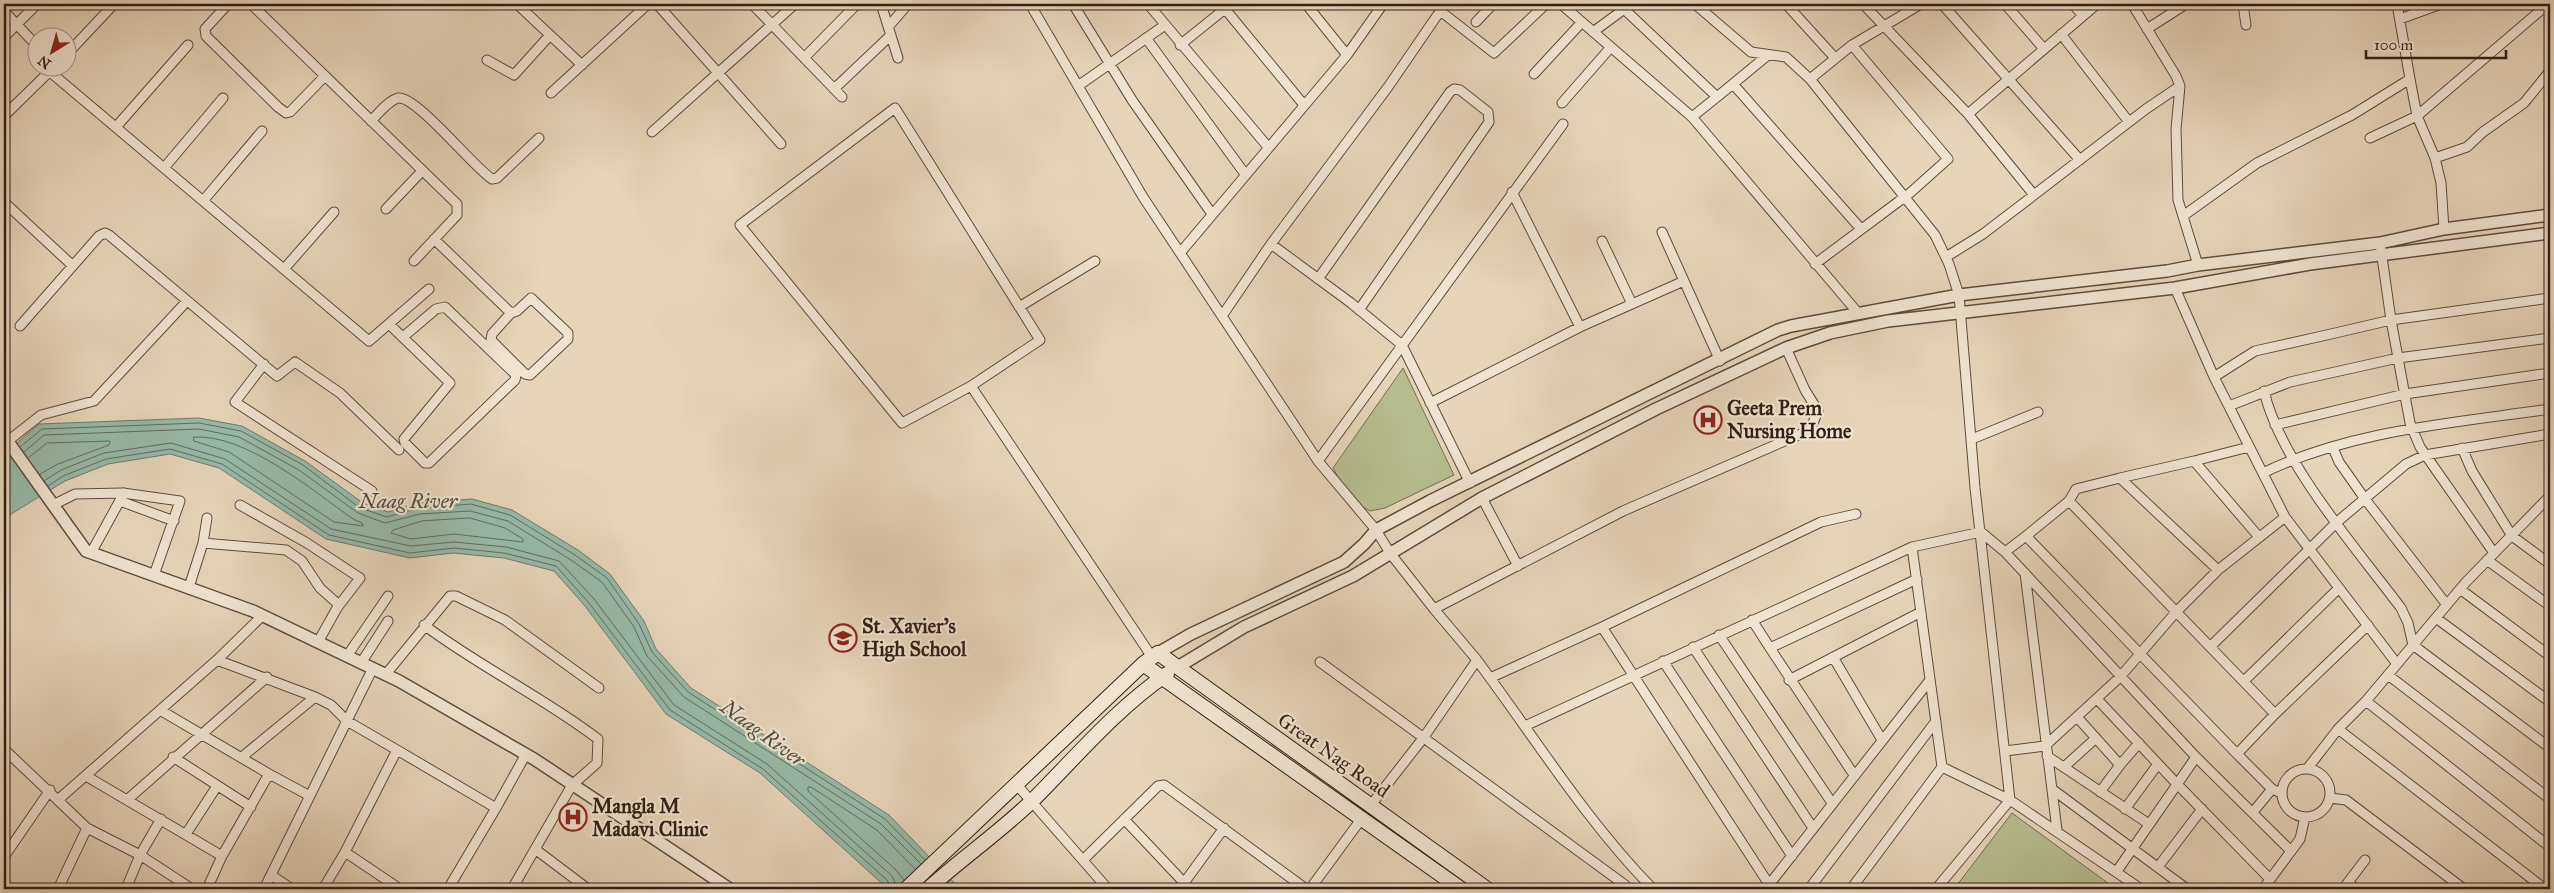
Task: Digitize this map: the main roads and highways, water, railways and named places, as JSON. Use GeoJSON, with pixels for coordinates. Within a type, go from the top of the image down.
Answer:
{"type":"FeatureCollection","features":[{"type":"Feature","properties":{"kind":"main road","name":"Great Nag Road"},"geometry":{"type":"LineString","coordinates":[[1151,658],[1176,668],[1487,889]]}},
{"type":"Feature","properties":{"kind":"main road","name":"Great Nag Road"},"geometry":{"type":"LineString","coordinates":[[1151,658],[1160,678],[1197,701],[1461,889]]}},
{"type":"Feature","properties":{"kind":"main road"},"geometry":{"type":"LineString","coordinates":[[906,889],[1151,658]]}},
{"type":"Feature","properties":{"kind":"main road"},"geometry":{"type":"LineString","coordinates":[[928,889],[955,864],[1032,801],[1115,716],[1160,678],[1176,668]]}},
{"type":"Feature","properties":{"kind":"main road"},"geometry":{"type":"LineString","coordinates":[[1362,818],[1371,805]]}},
{"type":"Feature","properties":{"kind":"water"},"geometry":{"type":"Polygon","coordinates":[[[199,418],[242,426],[305,461],[363,503],[388,512],[418,503],[472,499],[512,510],[578,550],[610,574],[644,621],[656,649],[691,688],[889,815],[960,889],[888,889],[760,773],[666,714],[585,606],[554,571],[504,558],[453,553],[410,558],[326,539],[219,468],[170,454],[108,464],[65,481],[11,514],[4,526],[4,458],[19,441],[39,424],[199,418]]]}},
{"type":"Feature","properties":{"kind":"place","name":"Geeta Prem Nursing Home"},"geometry":{"type":"Point","coordinates":[1708,420]}},
{"type":"Feature","properties":{"kind":"place","name":"St. Xavier's High School"},"geometry":{"type":"Point","coordinates":[843,638]}},
{"type":"Feature","properties":{"kind":"place","name":"Mangla M Madavi Clinic"},"geometry":{"type":"Point","coordinates":[573,817]}},
{"type":"Feature","properties":{"kind":"water label","name":"Naag River"},"geometry":{"type":"Point","coordinates":[408,501]}},
{"type":"Feature","properties":{"kind":"water label","name":"Naag River"},"geometry":{"type":"Point","coordinates":[763,733]}}]}
